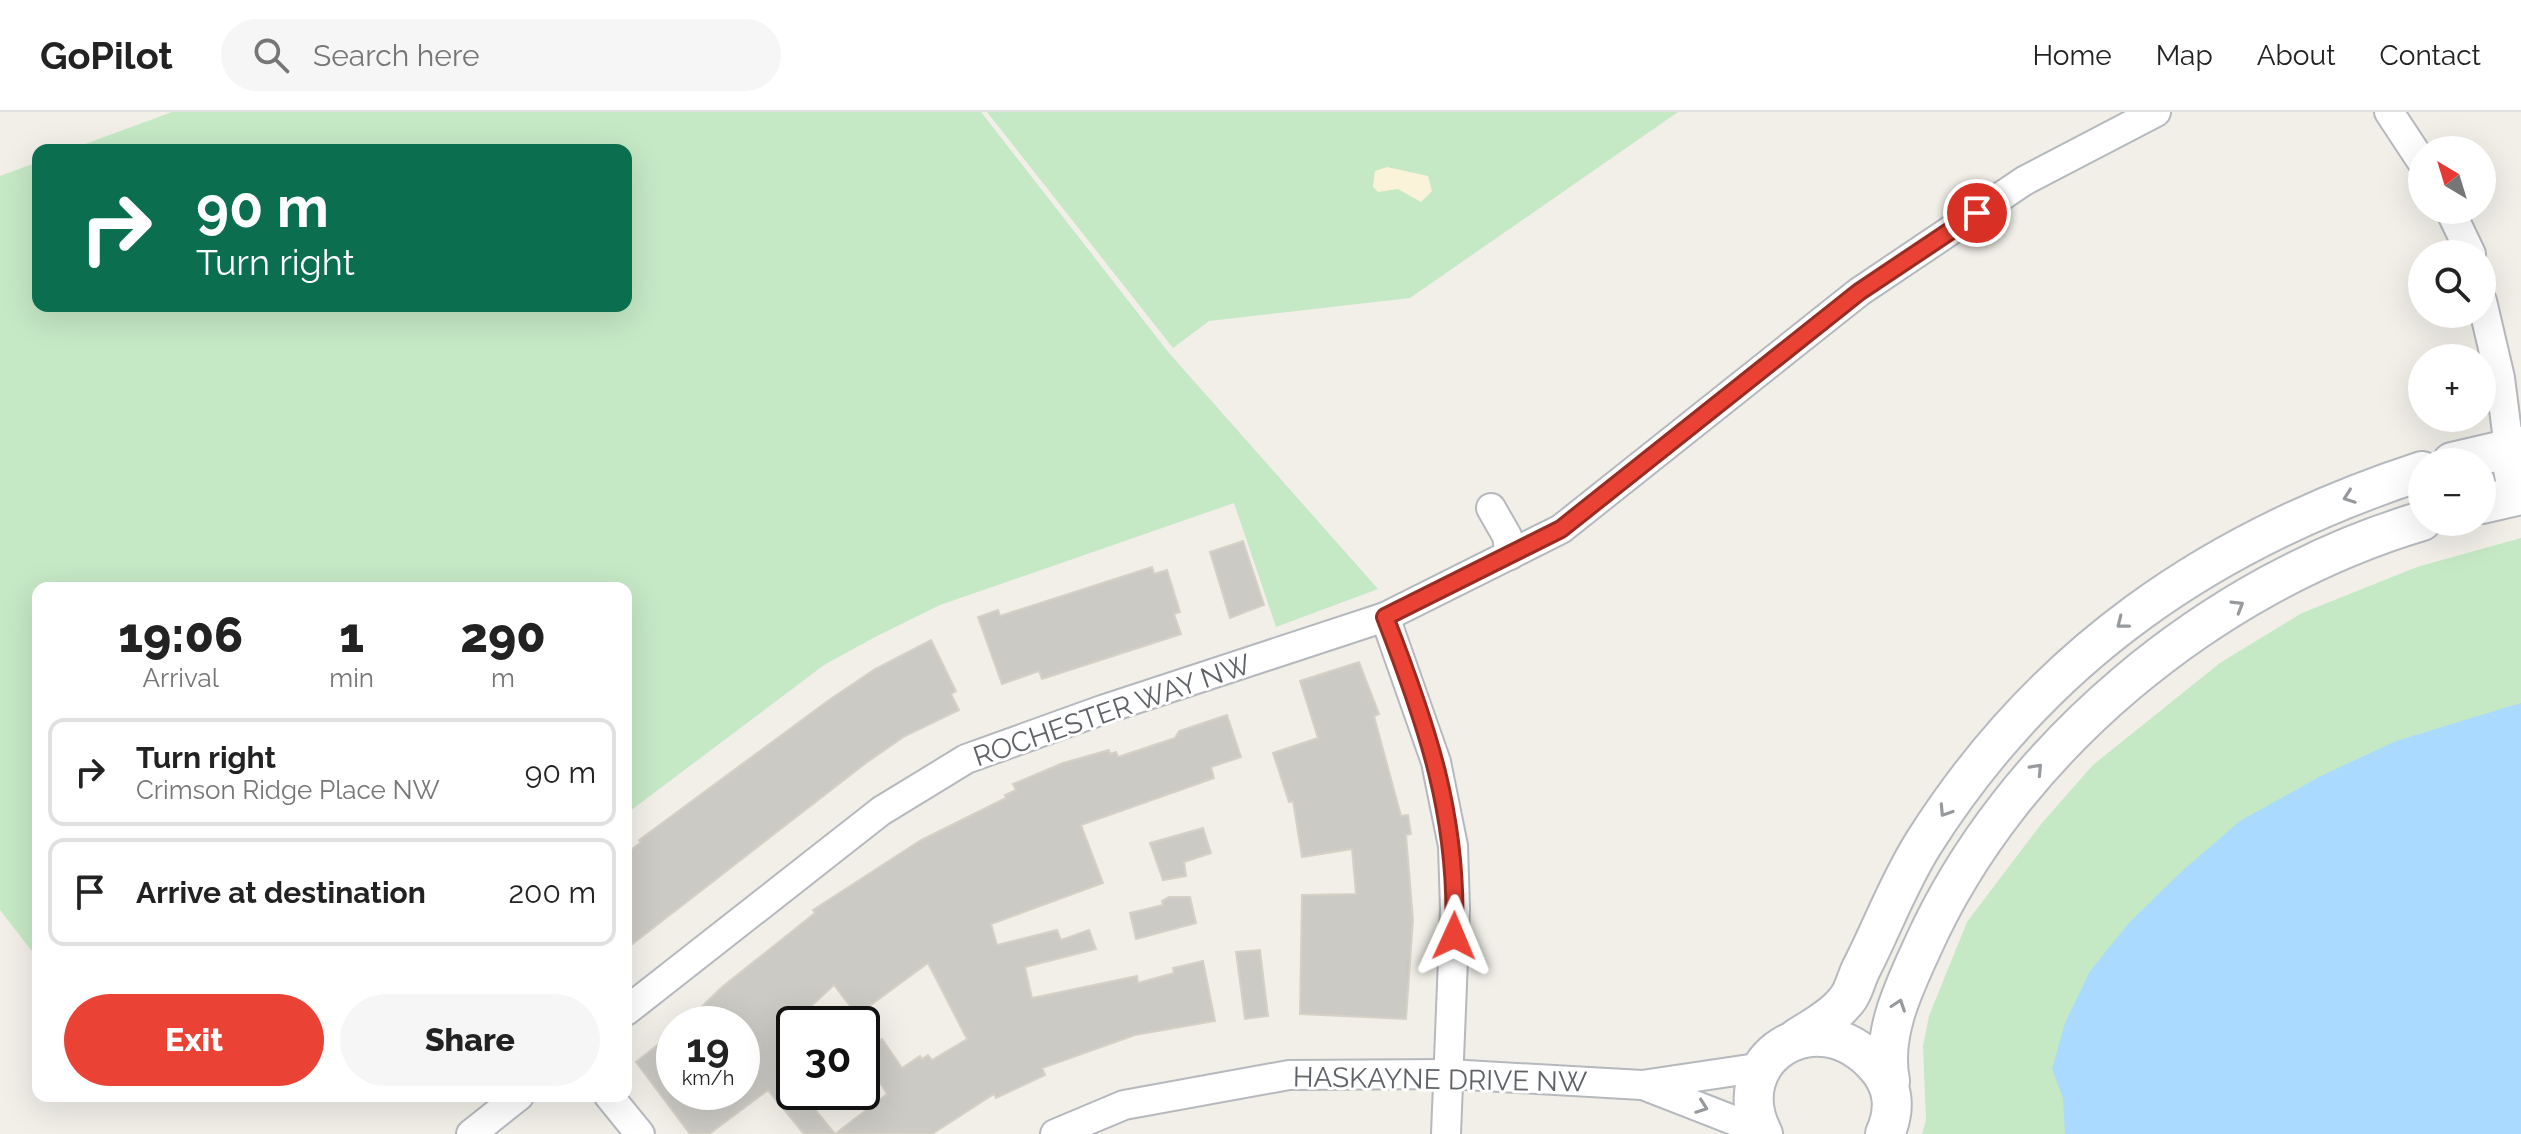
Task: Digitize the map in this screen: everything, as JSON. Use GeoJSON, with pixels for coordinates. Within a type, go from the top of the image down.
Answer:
{"type":"FeatureCollection","features":[{"type":"Feature","properties":{"kind":"street","name":"ROCHESTER WAY NW"},"geometry":{"type":"LineString","coordinates":[[632,1006],[881,811],[966,759],[1102,710],[1385,617],[1561,529],[1859,292],[2024,181],[2156,112]]}},
{"type":"Feature","properties":{"kind":"street"},"geometry":{"type":"LineString","coordinates":[[2389,112],[2408,141]]}},
{"type":"Feature","properties":{"kind":"street"},"geometry":{"type":"LineString","coordinates":[[2488,328],[2515,447],[2507,498]]}},
{"type":"Feature","properties":{"kind":"street"},"geometry":{"type":"LineString","coordinates":[[1762,1133],[1754,1110],[1755,1088],[1763,1067],[1778,1050],[1847,1001],[1903,878],[1986,753],[2027,706],[2082,655],[2140,609],[2268,531],[2323,506],[2408,476]]}},
{"type":"Feature","properties":{"kind":"street"},"geometry":{"type":"LineString","coordinates":[[1491,508],[1507,536],[1510,555]]}},
{"type":"Feature","properties":{"kind":"street"},"geometry":{"type":"LineString","coordinates":[[1885,1134],[1892,1111],[1888,1057],[1895,1016],[1933,924],[1988,830],[2032,774],[2119,689],[2199,630],[2320,561],[2408,526]]}},
{"type":"Feature","properties":{"kind":"street"},"geometry":{"type":"LineString","coordinates":[[1385,617],[1436,762],[1453,846],[1455,909],[1446,1134]]}},
{"type":"Feature","properties":{"kind":"street"},"geometry":{"type":"LineString","coordinates":[[1797,1038],[1819,1035],[1841,1038],[1861,1048],[1890,1081]]}},
{"type":"Feature","properties":{"kind":"street","name":"HASKAYNE DRIVE NW"},"geometry":{"type":"LineString","coordinates":[[1055,1134],[1124,1105],[1264,1077],[1448,1074],[1642,1085],[1763,1067]]}},
{"type":"Feature","properties":{"kind":"street","name":"HASKAYNE DRIVE NW"},"geometry":{"type":"LineString","coordinates":[[1642,1085],[1762,1133]]}},
{"type":"Feature","properties":{"kind":"street"},"geometry":{"type":"LineString","coordinates":[[471,1134],[511,1102]]}},
{"type":"Feature","properties":{"kind":"street"},"geometry":{"type":"LineString","coordinates":[[614,1102],[640,1134]]}},
{"type":"Feature","properties":{"kind":"green space"},"geometry":{"type":"Polygon","coordinates":[[[172,112],[981,112],[1169,353],[1378,589],[1276,627],[1234,503],[940,605],[875,637],[824,665],[632,809],[632,582],[32,582],[32,951],[0,910],[0,176],[32,164],[32,312],[632,312],[632,144],[85,144],[172,112]]]}},
{"type":"Feature","properties":{"kind":"green space"},"geometry":{"type":"Polygon","coordinates":[[[987,112],[1678,112],[1410,298],[1209,321],[1173,348],[987,112]]]}},
{"type":"Feature","properties":{"kind":"green space"},"geometry":{"type":"Polygon","coordinates":[[[2521,538],[2521,1134],[1922,1134],[1926,1120],[1923,1046],[1929,1016],[1967,922],[2042,823],[2093,765],[2220,663],[2302,613],[2417,567],[2521,538]]]}},
{"type":"Feature","properties":{"kind":"sand"},"geometry":{"type":"Polygon","coordinates":[[[1387,167],[1428,176],[1432,191],[1421,202],[1398,189],[1378,192],[1373,187],[1375,171],[1387,167]]]}},
{"type":"Feature","properties":{"kind":"water"},"geometry":{"type":"Polygon","coordinates":[[[2521,703],[2521,1134],[2065,1134],[2063,1098],[2052,1069],[2065,1023],[2090,971],[2129,923],[2181,872],[2240,821],[2319,777],[2396,741],[2521,703]]]}},
{"type":"Feature","properties":{"kind":"building"},"geometry":{"type":"Polygon","coordinates":[[[1243,541],[1264,605],[1230,618],[1210,552],[1243,541]]]}},
{"type":"Feature","properties":{"kind":"building"},"geometry":{"type":"Polygon","coordinates":[[[1152,567],[1154,574],[1167,570],[1180,612],[1174,614],[1181,634],[1042,679],[1039,671],[1002,684],[978,617],[998,610],[1000,616],[1152,567]]]}},
{"type":"Feature","properties":{"kind":"building"},"geometry":{"type":"Polygon","coordinates":[[[931,640],[956,691],[951,694],[959,710],[905,736],[866,763],[632,944],[632,849],[641,842],[639,840],[875,669],[931,640]]]}},
{"type":"Feature","properties":{"kind":"building"},"geometry":{"type":"Polygon","coordinates":[[[1359,662],[1379,714],[1374,716],[1401,816],[1408,815],[1411,834],[1406,835],[1413,920],[1406,1019],[1300,1014],[1302,895],[1356,894],[1352,849],[1302,857],[1293,801],[1289,802],[1273,753],[1318,738],[1300,681],[1359,662]]]}},
{"type":"Feature","properties":{"kind":"building"},"geometry":{"type":"Polygon","coordinates":[[[1227,715],[1241,757],[1211,767],[1214,778],[1081,825],[1103,883],[991,924],[997,945],[1057,930],[1061,940],[1089,930],[1096,949],[1025,967],[1032,998],[1137,976],[1138,983],[1174,973],[1173,968],[1203,961],[1215,1021],[1135,1035],[1042,1068],[1045,1075],[996,1098],[994,1094],[932,1134],[835,1134],[866,1110],[880,1110],[880,1099],[887,1094],[880,1083],[880,1040],[882,1039],[902,1068],[920,1056],[922,1059],[928,1055],[932,1060],[967,1039],[928,963],[869,1006],[850,1006],[834,985],[811,1006],[776,1006],[776,1100],[768,1090],[760,1096],[760,1006],[702,1006],[722,987],[815,913],[813,910],[921,840],[1006,798],[1005,795],[1016,790],[1013,784],[1063,763],[1109,750],[1110,754],[1116,752],[1118,757],[1175,738],[1179,731],[1227,715]]]}},
{"type":"Feature","properties":{"kind":"building"},"geometry":{"type":"Polygon","coordinates":[[[1203,828],[1211,853],[1184,862],[1186,876],[1163,880],[1150,843],[1203,828]]]}},
{"type":"Feature","properties":{"kind":"building"},"geometry":{"type":"Polygon","coordinates":[[[1169,897],[1190,897],[1196,923],[1136,939],[1130,913],[1163,905],[1162,901],[1169,897]]]}},
{"type":"Feature","properties":{"kind":"building"},"geometry":{"type":"Polygon","coordinates":[[[1260,950],[1268,1016],[1245,1019],[1236,952],[1260,950]]]}},
{"type":"Feature","properties":{"kind":"building"},"geometry":{"type":"Polygon","coordinates":[[[656,1046],[656,1089],[636,1062],[656,1046]]]}},
{"type":"Feature","properties":{"kind":"building"},"geometry":{"type":"Polygon","coordinates":[[[672,1110],[741,1110],[709,1134],[690,1134],[672,1110]]]}},
{"type":"Feature","properties":{"kind":"building"},"geometry":{"type":"Polygon","coordinates":[[[784,1110],[816,1110],[835,1134],[804,1134],[784,1110]]]}},
{"type":"Feature","properties":{"kind":"route"},"geometry":{"type":"LineString","coordinates":[[1454,936],[1453,846],[1436,762],[1385,617],[1561,529],[1859,292],[1977,213]]}}]}
